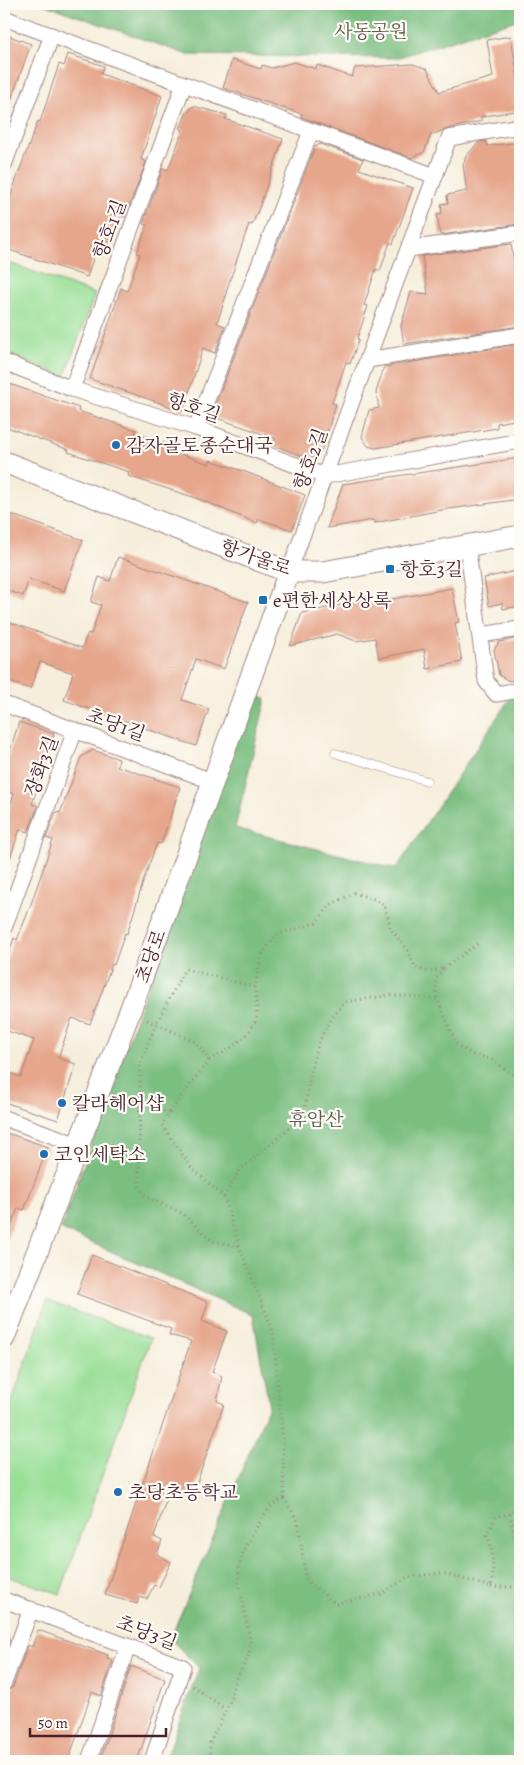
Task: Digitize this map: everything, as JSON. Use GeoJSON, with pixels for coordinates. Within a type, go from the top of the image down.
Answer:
{"type":"FeatureCollection","features":[{"type":"Feature","properties":{"kind":"street"},"geometry":{"type":"LineString","coordinates":[[4,18],[435,176]]}},
{"type":"Feature","properties":{"kind":"street"},"geometry":{"type":"LineString","coordinates":[[4,165],[52,36]]}},
{"type":"Feature","properties":{"kind":"street","name":"항호1길"},"geometry":{"type":"LineString","coordinates":[[72,389],[184,84]]}},
{"type":"Feature","properties":{"kind":"street","name":"항호2길"},"geometry":{"type":"LineString","coordinates":[[289,572],[449,138],[520,126]]}},
{"type":"Feature","properties":{"kind":"street"},"geometry":{"type":"LineString","coordinates":[[196,428],[311,131]]}},
{"type":"Feature","properties":{"kind":"street"},"geometry":{"type":"LineString","coordinates":[[408,250],[520,233]]}},
{"type":"Feature","properties":{"kind":"street"},"geometry":{"type":"LineString","coordinates":[[368,360],[520,335]]}},
{"type":"Feature","properties":{"kind":"street","name":"항호길"},"geometry":{"type":"LineString","coordinates":[[4,362],[72,389],[196,428],[325,476]]}},
{"type":"Feature","properties":{"kind":"street"},"geometry":{"type":"LineString","coordinates":[[325,476],[520,440]]}},
{"type":"Feature","properties":{"kind":"street","name":"항가울로"},"geometry":{"type":"LineString","coordinates":[[4,462],[289,572],[323,572],[520,536]]}},
{"type":"Feature","properties":{"kind":"street"},"geometry":{"type":"LineString","coordinates":[[467,545],[486,681],[496,694],[520,690]]}},
{"type":"Feature","properties":{"kind":"street","name":"초당로"},"geometry":{"type":"LineString","coordinates":[[4,1338],[130,1011],[289,572]]}},
{"type":"Feature","properties":{"kind":"street"},"geometry":{"type":"LineString","coordinates":[[480,636],[520,628]]}},
{"type":"Feature","properties":{"kind":"street","name":"초당1길"},"geometry":{"type":"LineString","coordinates":[[4,704],[214,782]]}},
{"type":"Feature","properties":{"kind":"street","name":"장화3길"},"geometry":{"type":"LineString","coordinates":[[4,928],[75,730]]}},
{"type":"Feature","properties":{"kind":"street"},"geometry":{"type":"LineString","coordinates":[[4,1118],[78,1145]]}},
{"type":"Feature","properties":{"kind":"street","name":"초당3길"},"geometry":{"type":"LineString","coordinates":[[4,1600],[183,1667],[152,1761]]}},
{"type":"Feature","properties":{"kind":"street"},"geometry":{"type":"LineString","coordinates":[[4,1683],[31,1609]]}},
{"type":"Feature","properties":{"kind":"street"},"geometry":{"type":"LineString","coordinates":[[89,1761],[128,1646]]}},
{"type":"Feature","properties":{"kind":"lane"},"geometry":{"type":"LineString","coordinates":[[335,753],[427,780]]}},
{"type":"Feature","properties":{"kind":"path"},"geometry":{"type":"LineString","coordinates":[[444,968],[429,972],[415,967],[408,951],[391,929],[384,905],[377,900],[354,893],[330,905],[316,923],[276,935],[261,956],[255,987],[257,1017],[250,1030],[230,1049],[209,1060],[162,1125],[190,1167],[224,1197],[239,1246],[273,1331],[284,1442],[284,1498],[298,1521],[306,1580],[336,1604],[381,1594],[408,1577],[443,1572],[490,1587],[519,1588],[518,1553],[510,1514],[520,1495]]}},
{"type":"Feature","properties":{"kind":"path"},"geometry":{"type":"LineString","coordinates":[[479,943],[444,968],[436,979],[437,999],[457,1045],[473,1055],[492,1059],[520,1080]]}},
{"type":"Feature","properties":{"kind":"path"},"geometry":{"type":"LineString","coordinates":[[239,1246],[212,1240],[182,1213],[146,1198],[140,1186],[140,1064],[156,1024],[185,969],[255,987]]}},
{"type":"Feature","properties":{"kind":"path"},"geometry":{"type":"LineString","coordinates":[[224,1197],[240,1170],[304,1116],[311,1063],[322,1034],[345,1002],[391,995],[437,999]]}},
{"type":"Feature","properties":{"kind":"path"},"geometry":{"type":"LineString","coordinates":[[130,1011],[196,1042],[209,1060]]}},
{"type":"Feature","properties":{"kind":"path"},"geometry":{"type":"LineString","coordinates":[[140,1103],[169,1113]]}},
{"type":"Feature","properties":{"kind":"path"},"geometry":{"type":"LineString","coordinates":[[210,1761],[210,1743],[224,1709],[229,1704],[236,1678],[248,1658],[251,1645],[239,1583],[239,1567],[244,1549],[264,1515],[272,1505],[284,1498]]}},
{"type":"Feature","properties":{"kind":"path"},"geometry":{"type":"LineString","coordinates":[[490,1587],[493,1572],[493,1549],[487,1535],[496,1516],[510,1514]]}},
{"type":"Feature","properties":{"kind":"path"},"geometry":{"type":"LineString","coordinates":[[179,1681],[197,1687],[224,1709]]}},
{"type":"Feature","properties":{"kind":"green space","name":"사동공원"},"geometry":{"type":"Polygon","coordinates":[[[43,4],[520,4],[520,19],[396,58],[188,55],[43,4]]]}},
{"type":"Feature","properties":{"kind":"green space"},"geometry":{"type":"Polygon","coordinates":[[[4,261],[95,294],[65,376],[4,353],[4,261]]]}},
{"type":"Feature","properties":{"kind":"green space","name":"휴암산"},"geometry":{"type":"Polygon","coordinates":[[[520,691],[520,1761],[165,1761],[199,1668],[170,1639],[269,1406],[253,1315],[61,1229],[252,694],[266,699],[235,828],[396,869],[514,692],[520,691]]]}},
{"type":"Feature","properties":{"kind":"green space"},"geometry":{"type":"Polygon","coordinates":[[[47,1301],[151,1338],[60,1594],[4,1575],[4,1424],[47,1301]]]}},
{"type":"Feature","properties":{"kind":"building"},"geometry":{"type":"Polygon","coordinates":[[[4,34],[31,44],[6,114],[4,114],[4,34]]]}},
{"type":"Feature","properties":{"kind":"building"},"geometry":{"type":"Polygon","coordinates":[[[511,36],[520,91],[520,110],[480,117],[482,121],[447,129],[431,135],[424,152],[412,158],[301,117],[302,114],[223,88],[232,60],[261,69],[262,65],[272,68],[294,62],[316,69],[317,65],[352,77],[355,68],[413,64],[427,69],[439,92],[493,77],[487,40],[511,36]]]}},
{"type":"Feature","properties":{"kind":"building"},"geometry":{"type":"Polygon","coordinates":[[[68,54],[104,66],[101,74],[162,96],[141,159],[146,162],[125,217],[121,216],[110,248],[98,244],[87,277],[4,248],[4,217],[17,177],[38,121],[40,122],[59,64],[64,66],[68,54]]]}},
{"type":"Feature","properties":{"kind":"building"},"geometry":{"type":"Polygon","coordinates":[[[193,106],[227,115],[225,119],[283,139],[259,208],[252,225],[249,224],[226,292],[217,323],[225,326],[215,353],[203,348],[183,411],[90,379],[121,288],[127,291],[140,254],[137,253],[147,225],[143,224],[163,168],[168,170],[183,130],[180,129],[186,114],[193,106]]]}},
{"type":"Feature","properties":{"kind":"building"},"geometry":{"type":"Polygon","coordinates":[[[486,141],[488,146],[520,142],[520,224],[440,235],[437,214],[442,213],[441,204],[448,203],[447,195],[467,191],[463,165],[466,156],[479,142],[486,141]]]}},
{"type":"Feature","properties":{"kind":"building"},"geometry":{"type":"Polygon","coordinates":[[[320,144],[363,159],[359,169],[413,188],[393,244],[390,242],[380,271],[376,269],[364,305],[368,306],[357,339],[359,339],[350,364],[346,362],[332,403],[336,404],[322,449],[316,456],[309,459],[273,445],[275,438],[211,416],[315,147],[320,144]]]}},
{"type":"Feature","properties":{"kind":"building"},"geometry":{"type":"Polygon","coordinates":[[[511,244],[518,286],[520,286],[520,326],[404,344],[401,326],[411,292],[428,294],[422,256],[511,244]]]}},
{"type":"Feature","properties":{"kind":"building"},"geometry":{"type":"Polygon","coordinates":[[[520,344],[520,419],[497,423],[497,428],[375,448],[368,446],[362,437],[369,410],[379,408],[376,392],[384,367],[520,344]]]}},
{"type":"Feature","properties":{"kind":"building"},"geometry":{"type":"Polygon","coordinates":[[[4,382],[79,408],[78,411],[136,430],[135,433],[174,446],[172,451],[209,464],[210,460],[305,495],[292,530],[259,519],[257,523],[196,498],[128,476],[129,472],[68,452],[69,450],[4,426],[4,382]]]}},
{"type":"Feature","properties":{"kind":"building"},"geometry":{"type":"Polygon","coordinates":[[[520,458],[520,499],[442,510],[374,523],[373,520],[327,528],[343,484],[520,458]]]}},
{"type":"Feature","properties":{"kind":"building"},"geometry":{"type":"Polygon","coordinates":[[[4,512],[83,540],[64,591],[29,579],[23,596],[4,589],[4,512]]]}},
{"type":"Feature","properties":{"kind":"building"},"geometry":{"type":"Polygon","coordinates":[[[118,557],[248,602],[224,669],[196,659],[182,700],[209,709],[196,746],[64,700],[73,673],[40,662],[30,689],[4,680],[4,620],[82,648],[88,633],[91,634],[101,605],[91,602],[99,577],[110,581],[118,557]]]}},
{"type":"Feature","properties":{"kind":"building"},"geometry":{"type":"Polygon","coordinates":[[[516,571],[520,606],[503,609],[502,603],[489,606],[484,578],[516,571]]]}},
{"type":"Feature","properties":{"kind":"building"},"geometry":{"type":"Polygon","coordinates":[[[452,588],[459,622],[455,623],[462,662],[427,669],[424,649],[379,658],[375,638],[356,641],[337,634],[290,646],[302,613],[365,600],[366,604],[452,588]]]}},
{"type":"Feature","properties":{"kind":"building"},"geometry":{"type":"Polygon","coordinates":[[[520,638],[520,679],[509,681],[499,675],[494,650],[499,642],[520,638]]]}},
{"type":"Feature","properties":{"kind":"building"},"geometry":{"type":"Polygon","coordinates":[[[19,722],[54,734],[32,804],[38,806],[28,832],[20,829],[6,870],[4,869],[4,824],[14,794],[4,791],[4,759],[7,760],[19,722]]]}},
{"type":"Feature","properties":{"kind":"building"},"geometry":{"type":"Polygon","coordinates":[[[93,750],[119,759],[117,766],[180,787],[161,844],[157,843],[146,873],[127,934],[125,933],[114,965],[112,964],[90,1024],[72,1018],[58,1058],[76,1064],[58,1120],[4,1102],[4,1071],[21,1077],[34,1040],[4,1030],[4,968],[14,938],[17,940],[30,907],[53,840],[46,838],[56,812],[60,813],[81,757],[93,750]]]}},
{"type":"Feature","properties":{"kind":"building"},"geometry":{"type":"Polygon","coordinates":[[[4,1132],[48,1147],[24,1210],[18,1208],[6,1241],[4,1241],[4,1132]]]}},
{"type":"Feature","properties":{"kind":"building"},"geometry":{"type":"Polygon","coordinates":[[[92,1255],[208,1302],[202,1321],[227,1331],[212,1372],[222,1376],[217,1401],[224,1404],[192,1497],[169,1491],[154,1537],[162,1541],[157,1554],[171,1562],[159,1587],[154,1585],[147,1599],[139,1597],[137,1604],[105,1595],[191,1341],[169,1335],[171,1329],[77,1294],[92,1255]]]}},
{"type":"Feature","properties":{"kind":"building"},"geometry":{"type":"Polygon","coordinates":[[[38,1630],[108,1655],[107,1658],[113,1660],[101,1696],[92,1692],[68,1761],[4,1761],[4,1692],[13,1687],[28,1645],[32,1647],[38,1630]]]}},
{"type":"Feature","properties":{"kind":"building"},"geometry":{"type":"Polygon","coordinates":[[[4,1637],[10,1639],[4,1656],[4,1637]]]}},
{"type":"Feature","properties":{"kind":"building"},"geometry":{"type":"Polygon","coordinates":[[[131,1666],[165,1679],[137,1761],[100,1761],[131,1666]]]}},
{"type":"Feature","properties":{"kind":"place","name":"감자골토종순대국"},"geometry":{"type":"Point","coordinates":[116,445]}},
{"type":"Feature","properties":{"kind":"place","name":"항호3길"},"geometry":{"type":"Point","coordinates":[390,569]}},
{"type":"Feature","properties":{"kind":"place","name":"e편한세상상록"},"geometry":{"type":"Point","coordinates":[263,600]}},
{"type":"Feature","properties":{"kind":"place","name":"칼라헤어샵"},"geometry":{"type":"Point","coordinates":[62,1103]}},
{"type":"Feature","properties":{"kind":"place","name":"코인세탁소"},"geometry":{"type":"Point","coordinates":[44,1154]}},
{"type":"Feature","properties":{"kind":"place","name":"초당초등학교"},"geometry":{"type":"Point","coordinates":[118,1492]}}]}
